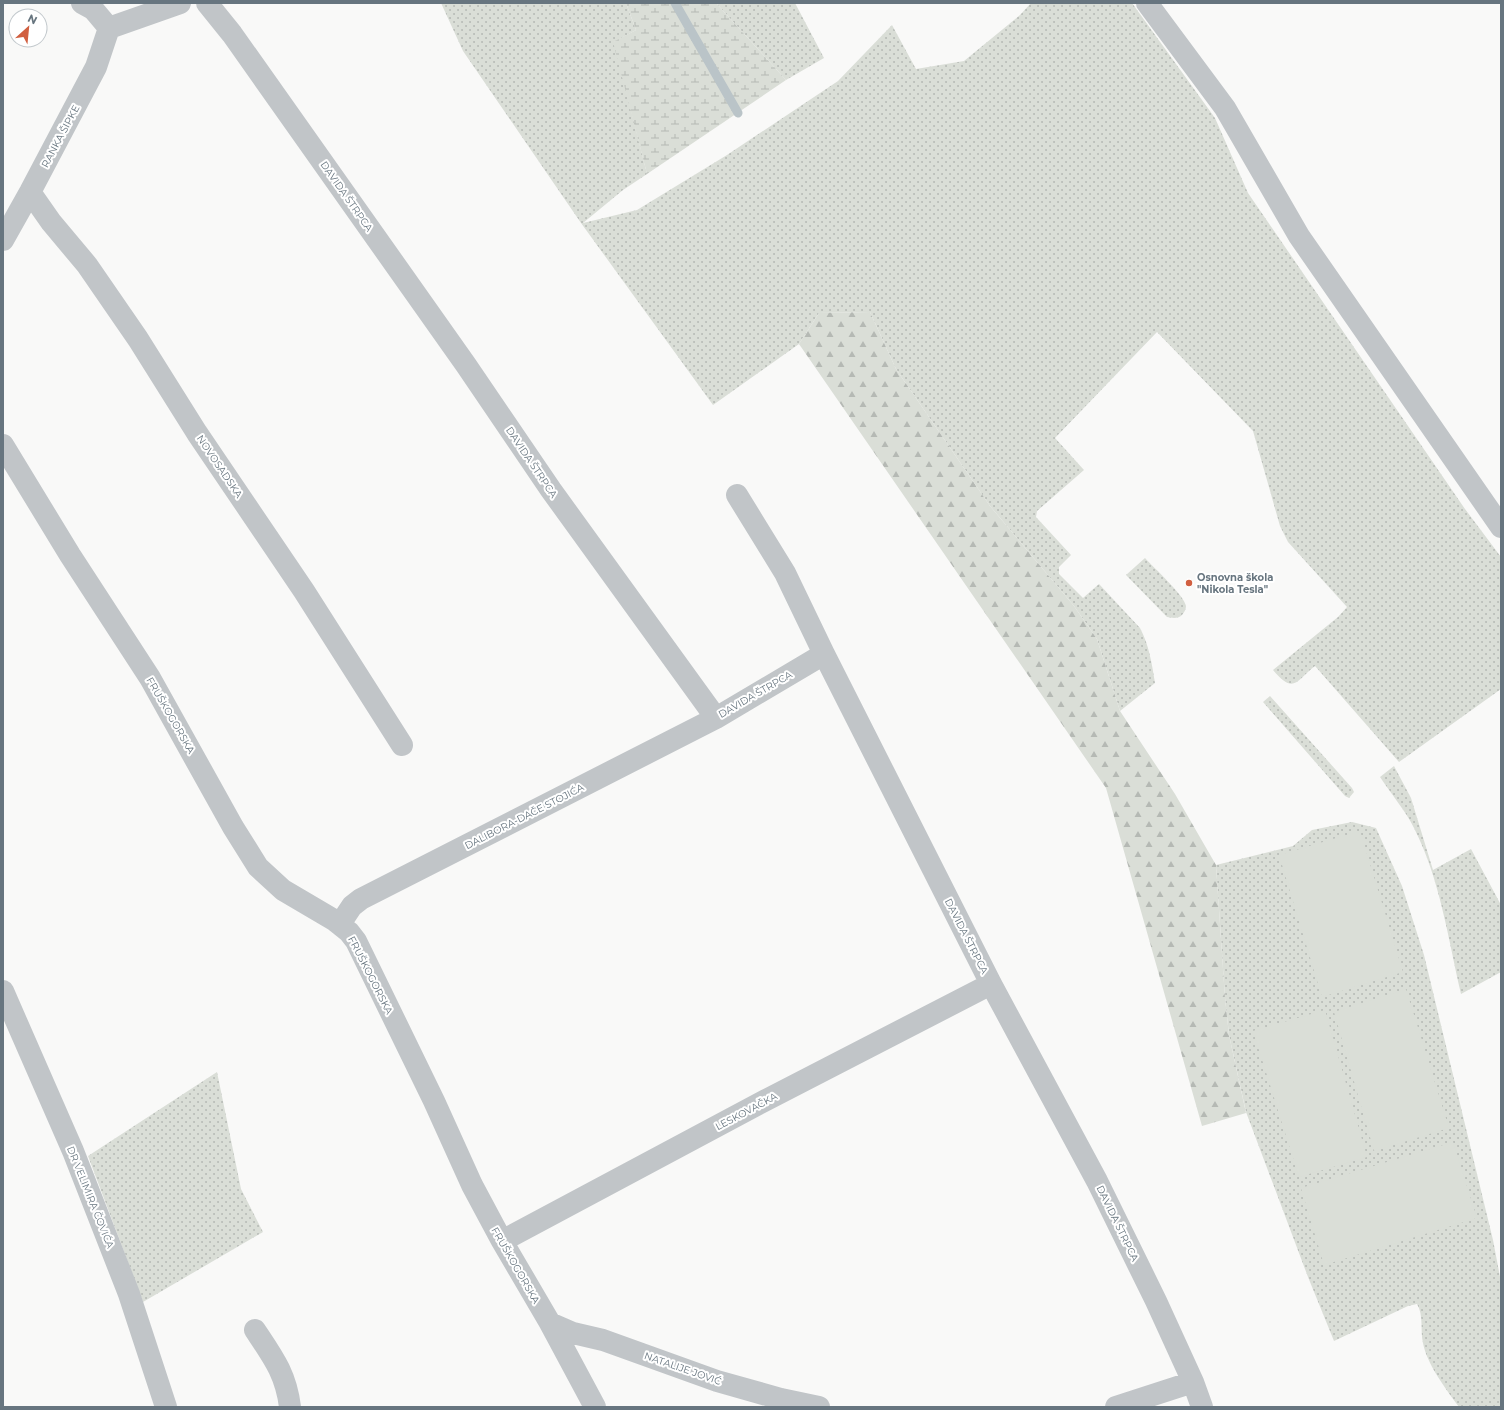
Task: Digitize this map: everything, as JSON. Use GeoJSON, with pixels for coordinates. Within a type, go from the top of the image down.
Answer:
{"type":"FeatureCollection","features":[{"type":"Feature","properties":{"kind":"street"},"geometry":{"type":"LineString","coordinates":[[82,3],[93,9],[110,28],[180,3]]}},
{"type":"Feature","properties":{"kind":"street","name":"DAVIDA ŠTRPCA"},"geometry":{"type":"LineString","coordinates":[[207,3],[232,34],[466,365],[551,490],[716,718],[824,654],[991,984],[1097,1181],[1156,1302],[1193,1382],[1202,1407]]}},
{"type":"Feature","properties":{"kind":"street"},"geometry":{"type":"LineString","coordinates":[[1147,3],[1225,108],[1299,236],[1501,527]]}},
{"type":"Feature","properties":{"kind":"street","name":"RANKA ŠIPKE"},"geometry":{"type":"LineString","coordinates":[[3,240],[96,67],[110,28]]}},
{"type":"Feature","properties":{"kind":"street","name":"NOVOSADSKA"},"geometry":{"type":"LineString","coordinates":[[30,192],[51,222],[87,264],[138,339],[197,433],[304,591],[402,745]]}},
{"type":"Feature","properties":{"kind":"street","name":"FRUŠKOGORSKA"},"geometry":{"type":"LineString","coordinates":[[3,445],[70,555],[150,678],[233,827],[258,867],[283,890],[340,924],[349,932],[356,942],[434,1101],[472,1185],[502,1241],[550,1323],[595,1407]]}},
{"type":"Feature","properties":{"kind":"street"},"geometry":{"type":"LineString","coordinates":[[737,495],[785,573],[824,654]]}},
{"type":"Feature","properties":{"kind":"street","name":"DALIBORA-DAČE STOJIĆA"},"geometry":{"type":"LineString","coordinates":[[340,924],[352,906],[360,899],[716,718]]}},
{"type":"Feature","properties":{"kind":"street","name":"LESKOVAČKA"},"geometry":{"type":"LineString","coordinates":[[502,1241],[773,1097],[991,984]]}},
{"type":"Feature","properties":{"kind":"street","name":"DR VELIMIRA ČOVIĆA"},"geometry":{"type":"LineString","coordinates":[[3,991],[76,1157],[129,1294],[166,1407]]}},
{"type":"Feature","properties":{"kind":"street","name":"NATALIJE JOVIĆ"},"geometry":{"type":"LineString","coordinates":[[550,1323],[573,1333],[603,1340],[717,1381],[781,1399],[818,1407]]}},
{"type":"Feature","properties":{"kind":"street"},"geometry":{"type":"LineString","coordinates":[[255,1330],[284,1376],[290,1407]]}},
{"type":"Feature","properties":{"kind":"street"},"geometry":{"type":"LineString","coordinates":[[1116,1407],[1193,1382]]}},
{"type":"Feature","properties":{"kind":"green space"},"geometry":{"type":"Polygon","coordinates":[[[441,3],[626,3],[636,30],[614,42],[647,174],[623,190],[583,223],[637,210],[727,155],[838,81],[892,25],[916,69],[964,61],[1020,15],[1031,3],[1132,3],[1215,118],[1248,193],[1465,509],[1501,557],[1501,689],[1399,762],[1315,666],[1295,683],[1291,684],[1280,678],[1273,670],[1338,617],[1347,607],[1288,542],[1280,526],[1253,431],[1157,332],[1055,438],[1084,470],[1037,511],[1036,517],[1071,555],[1059,567],[1059,574],[1083,598],[1099,584],[1140,628],[1143,634],[1150,655],[1155,683],[1120,711],[1097,639],[1074,606],[990,506],[896,369],[870,312],[819,313],[799,344],[713,405],[581,223],[463,51],[441,3]]]}},
{"type":"Feature","properties":{"kind":"green space"},"geometry":{"type":"Polygon","coordinates":[[[626,3],[716,3],[786,80],[647,174],[613,42],[636,30],[626,3]]]}},
{"type":"Feature","properties":{"kind":"green space"},"geometry":{"type":"Polygon","coordinates":[[[716,3],[795,3],[824,58],[786,80],[716,3]]]}},
{"type":"Feature","properties":{"kind":"green space"},"geometry":{"type":"Polygon","coordinates":[[[870,312],[896,369],[990,506],[1074,606],[1097,639],[1120,711],[1175,794],[1216,865],[1229,1035],[1246,1113],[1202,1126],[1106,788],[799,344],[819,313],[870,312]]]}},
{"type":"Feature","properties":{"kind":"green space"},"geometry":{"type":"Polygon","coordinates":[[[1145,558],[1175,589],[1184,601],[1186,609],[1179,617],[1167,617],[1126,575],[1145,558]]]}},
{"type":"Feature","properties":{"kind":"green space"},"geometry":{"type":"Polygon","coordinates":[[[1270,696],[1352,788],[1354,792],[1349,798],[1345,796],[1263,702],[1270,696]]]}},
{"type":"Feature","properties":{"kind":"green space"},"geometry":{"type":"Polygon","coordinates":[[[1394,766],[1411,798],[1433,870],[1471,849],[1501,905],[1501,972],[1461,994],[1437,888],[1423,847],[1410,821],[1380,777],[1394,766]]]}},
{"type":"Feature","properties":{"kind":"green space"},"geometry":{"type":"Polygon","coordinates":[[[1352,822],[1376,828],[1402,886],[1424,955],[1493,1240],[1501,1282],[1501,1407],[1459,1407],[1441,1382],[1428,1359],[1422,1338],[1421,1318],[1417,1304],[1408,1306],[1334,1341],[1308,1277],[1246,1112],[1229,1035],[1216,865],[1293,846],[1312,830],[1352,822]]]}},
{"type":"Feature","properties":{"kind":"green space"},"geometry":{"type":"Polygon","coordinates":[[[1360,831],[1403,972],[1322,997],[1279,855],[1360,831]]]}},
{"type":"Feature","properties":{"kind":"green space"},"geometry":{"type":"Polygon","coordinates":[[[1406,989],[1449,1128],[1374,1151],[1334,1012],[1406,989]]]}},
{"type":"Feature","properties":{"kind":"green space"},"geometry":{"type":"Polygon","coordinates":[[[1325,1010],[1367,1157],[1299,1177],[1253,1031],[1325,1010]]]}},
{"type":"Feature","properties":{"kind":"green space"},"geometry":{"type":"Polygon","coordinates":[[[217,1072],[241,1189],[263,1232],[143,1302],[88,1156],[217,1072]]]}},
{"type":"Feature","properties":{"kind":"green space"},"geometry":{"type":"Polygon","coordinates":[[[1453,1142],[1477,1218],[1324,1265],[1301,1188],[1453,1142]]]}},
{"type":"Feature","properties":{"kind":"waterway"},"geometry":{"type":"LineString","coordinates":[[675,3],[738,113]]}},
{"type":"Feature","properties":{"kind":"place","name":"Osnovna škola \"Nikola Tesla\""},"geometry":{"type":"Point","coordinates":[1189,583]}}]}
